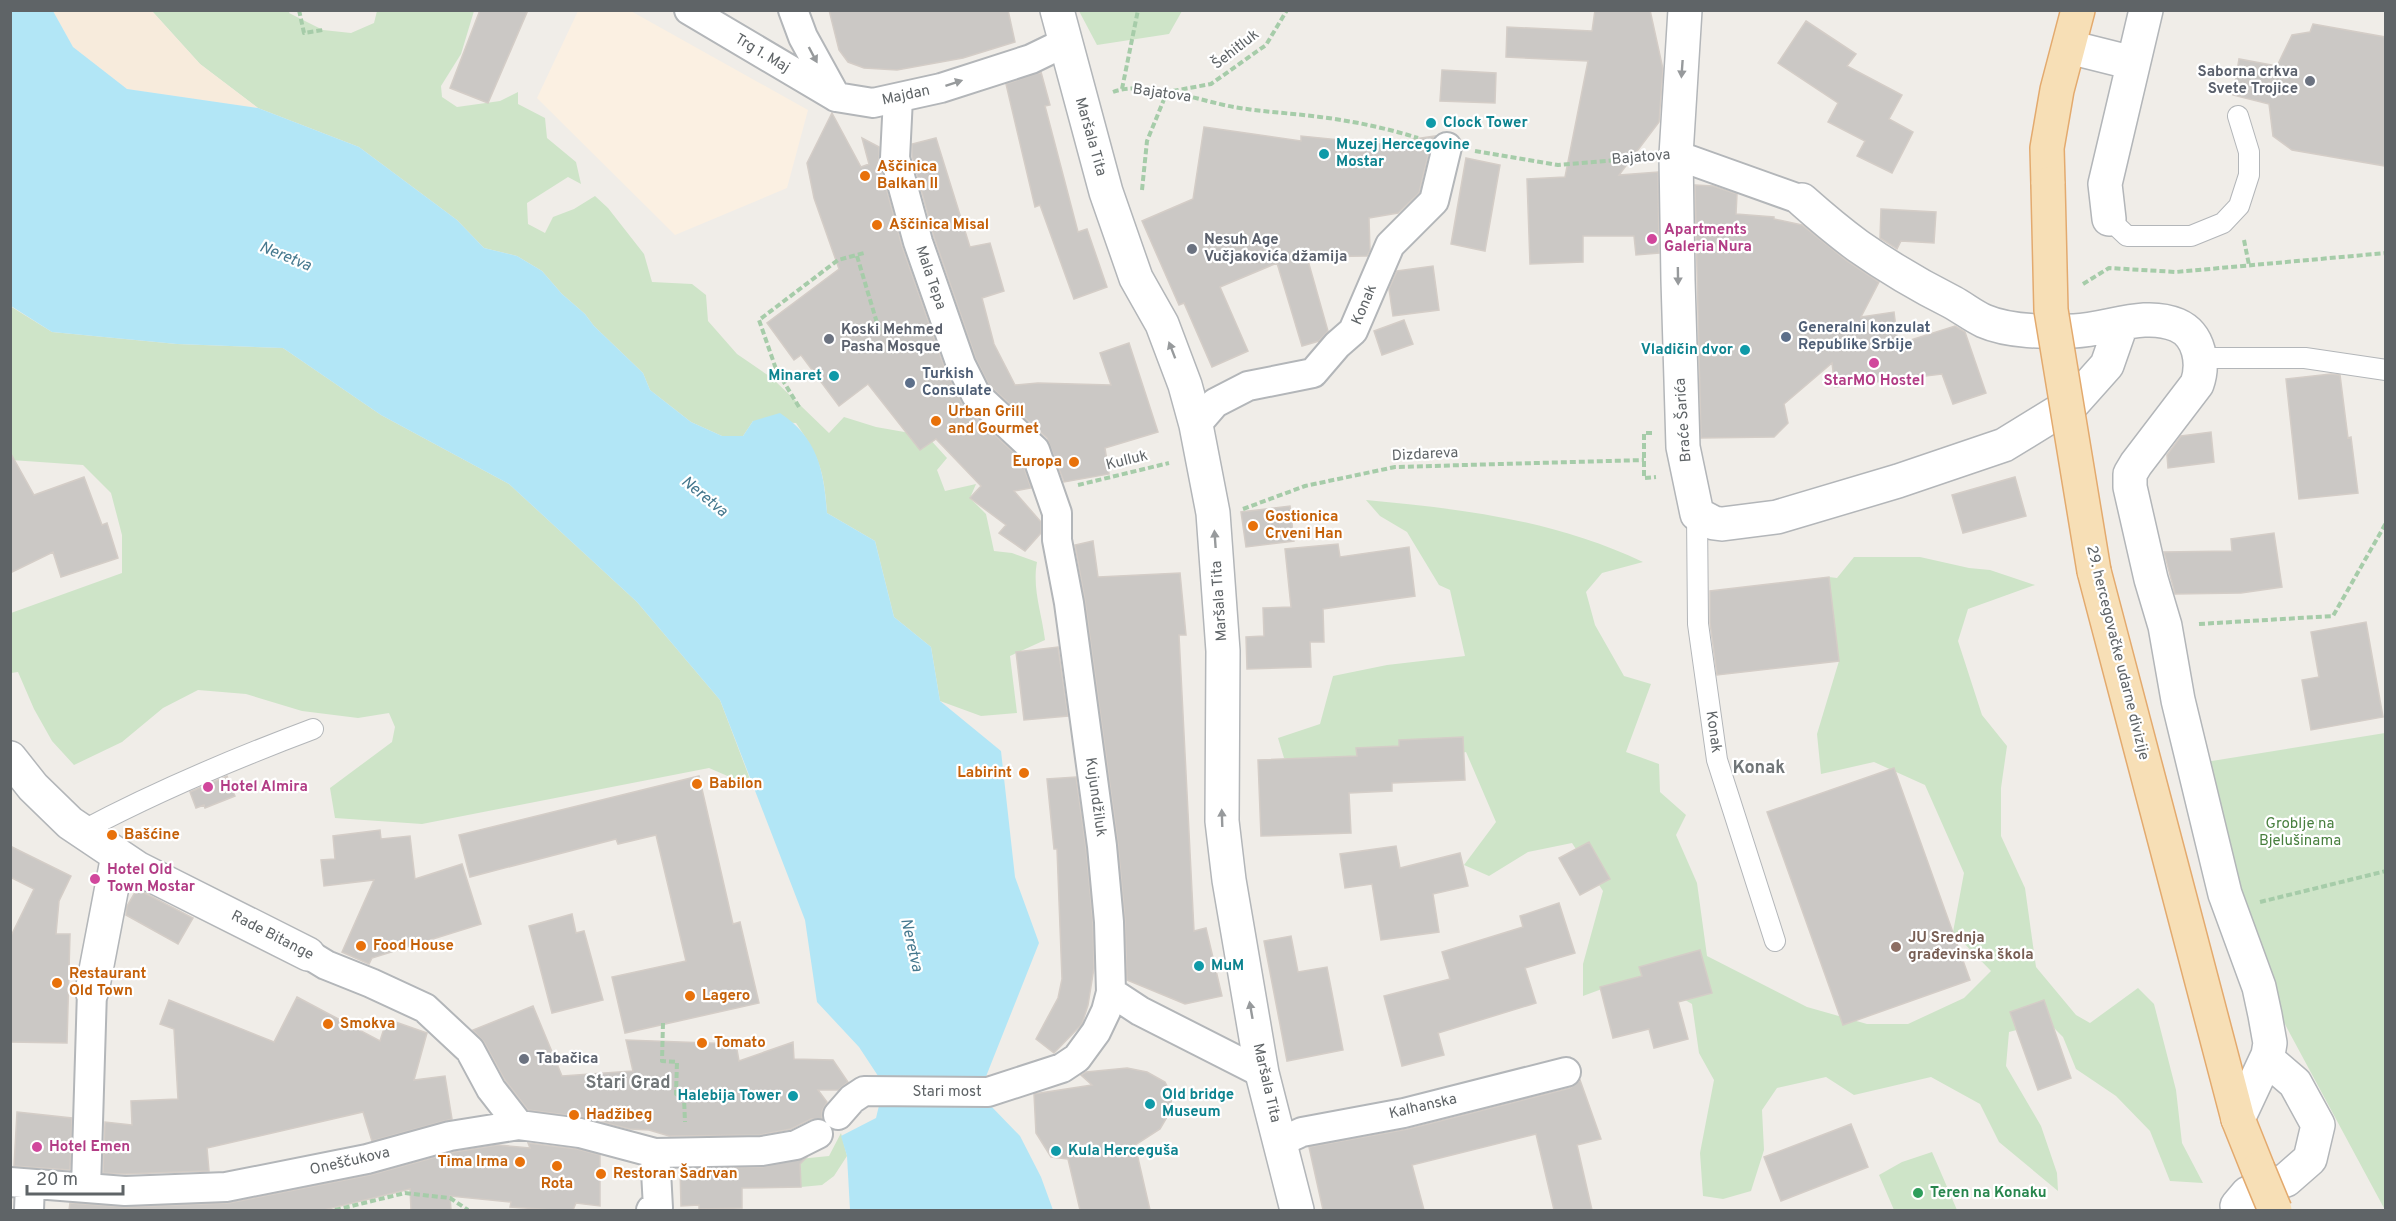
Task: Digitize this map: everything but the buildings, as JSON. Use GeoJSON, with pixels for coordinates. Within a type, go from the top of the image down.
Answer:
{"type":"FeatureCollection","features":[{"type":"Feature","properties":{"kind":"main road","name":"29. hercegovačke udarne divizije"},"geometry":{"type":"LineString","coordinates":[[2078,10],[2057,90],[2047,148],[2050,310],[2094,571],[2238,1119],[2275,1210]]}},
{"type":"Feature","properties":{"kind":"street","name":"Trg 1. Maj"},"geometry":{"type":"LineString","coordinates":[[689,10],[836,97]]}},
{"type":"Feature","properties":{"kind":"street"},"geometry":{"type":"LineString","coordinates":[[793,10],[803,37],[836,97]]}},
{"type":"Feature","properties":{"kind":"street","name":"Maršala Tita"},"geometry":{"type":"LineString","coordinates":[[1057,10],[1064,43],[1106,192],[1136,278],[1162,324],[1185,385],[1196,425],[1213,513],[1223,651],[1222,821],[1229,880],[1262,1073],[1297,1210]]}},
{"type":"Feature","properties":{"kind":"street","name":"Braće Šarića"},"geometry":{"type":"LineString","coordinates":[[1685,10],[1676,155],[1683,447],[1697,514]]}},
{"type":"Feature","properties":{"kind":"street"},"geometry":{"type":"LineString","coordinates":[[2109,219],[2104,184],[2146,10]]}},
{"type":"Feature","properties":{"kind":"street","name":"Majdan"},"geometry":{"type":"LineString","coordinates":[[836,97],[873,103],[941,88],[1017,64],[1044,54],[1064,43]]}},
{"type":"Feature","properties":{"kind":"street"},"geometry":{"type":"LineString","coordinates":[[2068,47],[2133,63]]}},
{"type":"Feature","properties":{"kind":"street","name":"Mala Tepa"},"geometry":{"type":"LineString","coordinates":[[898,98],[895,158],[935,295],[961,365],[976,395],[1035,450],[1057,513],[1057,540],[1069,603]]}},
{"type":"Feature","properties":{"kind":"street","name":"Konak"},"geometry":{"type":"LineString","coordinates":[[1196,425],[1215,403],[1248,386],[1313,373],[1337,345],[1353,331],[1390,245],[1434,201],[1447,147]]}},
{"type":"Feature","properties":{"kind":"street","name":"Bajatova"},"geometry":{"type":"LineString","coordinates":[[1676,155],[1802,200],[1858,246],[1932,292],[1985,321],[2015,328],[2075,331],[2150,320],[2179,326],[2188,334],[2201,358]]}},
{"type":"Feature","properties":{"kind":"street"},"geometry":{"type":"LineString","coordinates":[[1697,514],[1714,523],[1722,524],[1777,517],[1898,481],[2004,445],[2074,402],[2107,365],[2112,326]]}},
{"type":"Feature","properties":{"kind":"street"},"geometry":{"type":"LineString","coordinates":[[2201,358],[2197,384],[2130,474],[2133,504],[2165,626],[2178,700],[2230,909],[2259,987],[2270,1043],[2266,1059],[2238,1119]]}},
{"type":"Feature","properties":{"kind":"street","name":"Kujundžiluk"},"geometry":{"type":"LineString","coordinates":[[1062,1068],[1077,1058],[1096,1032],[1106,1011],[1111,992],[1109,922],[1102,846],[1069,603]]}},
{"type":"Feature","properties":{"kind":"street","name":"Rade Bitange"},"geometry":{"type":"LineString","coordinates":[[10,758],[33,787],[70,823],[136,868],[326,965],[370,982],[425,1008],[470,1050],[491,1089],[519,1125]]}},
{"type":"Feature","properties":{"kind":"street"},"geometry":{"type":"LineString","coordinates":[[86,1188],[92,991],[118,855]]}},
{"type":"Feature","properties":{"kind":"street"},"geometry":{"type":"LineString","coordinates":[[1111,992],[1140,1011],[1262,1073]]}},
{"type":"Feature","properties":{"kind":"street"},"geometry":{"type":"LineString","coordinates":[[2239,1210],[2237,1206],[2248,1193],[2286,1180],[2310,1159],[2318,1125],[2295,1083],[2266,1059]]}},
{"type":"Feature","properties":{"kind":"street","name":"Stari most"},"geometry":{"type":"LineString","coordinates":[[828,1125],[852,1099],[864,1091],[988,1092],[1062,1068]]}},
{"type":"Feature","properties":{"kind":"street","name":"Kalhanska"},"geometry":{"type":"LineString","coordinates":[[1280,1142],[1302,1132],[1404,1113],[1566,1072]]}},
{"type":"Feature","properties":{"kind":"street","name":"Oneščukova"},"geometry":{"type":"LineString","coordinates":[[23,1192],[86,1188],[221,1199],[450,1136],[519,1125],[580,1133],[656,1153],[779,1149],[808,1141],[828,1125]]}},
{"type":"Feature","properties":{"kind":"street"},"geometry":{"type":"LineString","coordinates":[[651,1210],[658,1208],[656,1153]]}},
{"type":"Feature","properties":{"kind":"lane"},"geometry":{"type":"LineString","coordinates":[[2109,219],[2127,236],[2191,236],[2223,223],[2239,206],[2249,175],[2249,152],[2238,116]]}},
{"type":"Feature","properties":{"kind":"lane"},"geometry":{"type":"LineString","coordinates":[[2201,358],[2305,358],[2385,370]]}},
{"type":"Feature","properties":{"kind":"lane","name":"Konak"},"geometry":{"type":"LineString","coordinates":[[1697,514],[1698,624],[1717,760],[1775,941]]}},
{"type":"Feature","properties":{"kind":"lane"},"geometry":{"type":"LineString","coordinates":[[82,831],[168,787],[313,729]]}},
{"type":"Feature","properties":{"kind":"path"},"geometry":{"type":"LineString","coordinates":[[299,10],[304,33],[323,30]]}},
{"type":"Feature","properties":{"kind":"path","name":"Šehitluk"},"geometry":{"type":"LineString","coordinates":[[1167,92],[1211,84],[1266,45],[1287,10]]}},
{"type":"Feature","properties":{"kind":"path","name":"Bajatova"},"geometry":{"type":"LineString","coordinates":[[1137,11],[1122,89],[1167,92],[1234,108],[1322,117],[1383,127],[1447,147],[1558,165],[1676,155]]}},
{"type":"Feature","properties":{"kind":"path"},"geometry":{"type":"LineString","coordinates":[[1147,141],[1167,92]]}},
{"type":"Feature","properties":{"kind":"path"},"geometry":{"type":"LineString","coordinates":[[799,407],[776,369],[759,320],[838,260],[864,253]]}},
{"type":"Feature","properties":{"kind":"path"},"geometry":{"type":"LineString","coordinates":[[2112,326],[2081,297],[2083,284],[2109,268],[2176,272],[2385,253]]}},
{"type":"Feature","properties":{"kind":"path"},"geometry":{"type":"LineString","coordinates":[[857,256],[880,333]]}},
{"type":"Feature","properties":{"kind":"path","name":"Dizdareva"},"geometry":{"type":"LineString","coordinates":[[1213,513],[1237,511],[1305,486],[1395,467],[1644,460]]}},
{"type":"Feature","properties":{"kind":"path","name":"Kulluk"},"geometry":{"type":"LineString","coordinates":[[1083,483],[1176,461]]}},
{"type":"Feature","properties":{"kind":"path"},"geometry":{"type":"LineString","coordinates":[[2165,626],[2334,616],[2385,523]]}},
{"type":"Feature","properties":{"kind":"path"},"geometry":{"type":"LineString","coordinates":[[2230,909],[2385,871]]}},
{"type":"Feature","properties":{"kind":"path"},"geometry":{"type":"LineString","coordinates":[[663,1023],[662,1061],[677,1062],[676,1094],[684,1098],[684,1152]]}},
{"type":"Feature","properties":{"kind":"path"},"geometry":{"type":"LineString","coordinates":[[335,1210],[405,1193],[450,1197],[468,1210]]}},
{"type":"Feature","properties":{"kind":"shaded area"},"geometry":{"type":"Polygon","coordinates":[[[629,10],[808,110],[787,188],[675,235],[537,98],[578,11],[629,10]]]}},
{"type":"Feature","properties":{"kind":"green space"},"geometry":{"type":"Polygon","coordinates":[[[152,11],[290,11],[289,13],[323,30],[351,33],[374,23],[377,11],[474,11],[461,54],[441,86],[442,97],[457,107],[500,101],[518,92],[518,104],[545,118],[547,138],[576,162],[581,184],[568,177],[527,203],[528,224],[545,233],[553,217],[574,209],[595,196],[608,208],[644,254],[652,282],[692,284],[706,295],[708,321],[737,354],[772,378],[829,433],[844,417],[876,427],[927,436],[947,458],[937,470],[945,491],[976,484],[970,498],[986,514],[994,551],[1012,553],[1037,562],[1037,592],[1045,640],[1010,656],[1017,713],[981,716],[940,701],[931,647],[894,617],[875,541],[827,513],[822,475],[816,456],[796,423],[753,421],[743,436],[722,436],[691,422],[650,390],[643,373],[562,294],[542,271],[517,256],[484,248],[457,220],[359,147],[258,108],[200,64],[152,11]]]}},
{"type":"Feature","properties":{"kind":"green space"},"geometry":{"type":"Polygon","coordinates":[[[1079,11],[1182,11],[1169,34],[1097,45],[1079,11]]]}},
{"type":"Feature","properties":{"kind":"green space"},"geometry":{"type":"Polygon","coordinates":[[[10,306],[52,332],[177,344],[283,348],[381,415],[509,484],[637,602],[720,700],[753,787],[709,768],[422,824],[335,818],[330,788],[392,742],[395,727],[389,713],[358,718],[302,711],[246,694],[198,690],[163,708],[122,742],[74,765],[52,741],[34,709],[18,672],[11,673],[11,613],[122,573],[122,535],[111,493],[83,465],[11,460],[10,306]]]}},
{"type":"Feature","properties":{"kind":"green space"},"geometry":{"type":"Polygon","coordinates":[[[1366,500],[1473,512],[1542,526],[1610,548],[1643,562],[1602,573],[1586,592],[1595,625],[1624,676],[1651,684],[1626,752],[1659,764],[1660,792],[1686,815],[1676,835],[1697,883],[1707,956],[1807,1007],[1867,1024],[1908,1024],[1964,998],[1991,971],[1953,932],[1964,873],[1925,785],[1874,762],[1821,774],[1817,734],[1839,661],[1829,577],[1837,578],[1854,557],[1920,557],[1969,568],[1990,570],[2035,585],[1968,609],[1958,641],[1982,715],[2007,746],[2001,788],[2001,836],[2025,888],[2036,967],[2076,1015],[2090,1023],[2138,988],[2154,1004],[2176,1090],[2182,1143],[2203,1183],[2170,1181],[2150,1131],[2116,1096],[2076,1069],[2063,1037],[2048,1022],[2009,1032],[2006,1066],[2041,1126],[2057,1173],[2058,1191],[1999,1142],[1980,1104],[1931,1077],[1854,1095],[1826,1077],[1777,1088],[1762,1110],[1764,1150],[1751,1191],[1723,1199],[1703,1196],[1700,1153],[1714,1080],[1699,1053],[1692,1004],[1675,994],[1610,986],[1583,996],[1583,964],[1603,891],[1572,843],[1528,852],[1489,876],[1464,865],[1496,822],[1466,752],[1365,775],[1284,758],[1278,738],[1320,724],[1333,676],[1387,665],[1465,656],[1450,590],[1439,585],[1407,532],[1380,516],[1366,500]]]}},
{"type":"Feature","properties":{"kind":"green space","name":"Groblje na Bjelušinama"},"geometry":{"type":"Polygon","coordinates":[[[2385,733],[2385,1210],[2273,1002],[2187,765],[2385,733]]]}},
{"type":"Feature","properties":{"kind":"green space"},"geometry":{"type":"Polygon","coordinates":[[[841,1133],[847,1156],[834,1176],[822,1185],[801,1187],[799,1159],[829,1156],[841,1133]]]}},
{"type":"Feature","properties":{"kind":"green space","name":"Teren na Konaku"},"geometry":{"type":"Polygon","coordinates":[[[1932,1152],[1957,1210],[1894,1210],[1879,1175],[1902,1162],[1932,1152]]]}},
{"type":"Feature","properties":{"kind":"sand"},"geometry":{"type":"Polygon","coordinates":[[[53,11],[152,11],[200,64],[258,108],[127,89],[73,47],[53,11]]]}},
{"type":"Feature","properties":{"kind":"water","name":"Neretva"},"geometry":{"type":"Polygon","coordinates":[[[10,11],[53,11],[73,47],[127,89],[258,108],[359,147],[457,220],[484,248],[517,256],[542,271],[562,294],[643,373],[650,390],[691,422],[722,436],[743,436],[753,421],[780,413],[803,433],[821,469],[827,513],[875,541],[894,617],[931,647],[940,701],[1001,751],[1015,877],[1039,943],[985,1079],[989,1104],[1020,1136],[1041,1177],[1053,1210],[850,1210],[847,1156],[841,1136],[876,1118],[884,1085],[859,1047],[817,1002],[805,920],[720,700],[637,602],[509,484],[381,415],[283,348],[177,344],[52,332],[11,306],[10,11]]]}},
{"type":"Feature","properties":{"kind":"place","name":"Saborna crkva Svete Trojice"},"geometry":{"type":"Point","coordinates":[2310,81]}},
{"type":"Feature","properties":{"kind":"place","name":"Clock Tower"},"geometry":{"type":"Point","coordinates":[1431,123]}},
{"type":"Feature","properties":{"kind":"place","name":"Muzej Hercegovine Mostar"},"geometry":{"type":"Point","coordinates":[1324,154]}},
{"type":"Feature","properties":{"kind":"place","name":"Aščinica Balkan II"},"geometry":{"type":"Point","coordinates":[865,176]}},
{"type":"Feature","properties":{"kind":"place","name":"Aščinica Misal"},"geometry":{"type":"Point","coordinates":[877,225]}},
{"type":"Feature","properties":{"kind":"place","name":"Apartments Galeria Nura"},"geometry":{"type":"Point","coordinates":[1652,239]}},
{"type":"Feature","properties":{"kind":"place","name":"Nesuh Age Vučjakovića džamija"},"geometry":{"type":"Point","coordinates":[1192,249]}},
{"type":"Feature","properties":{"kind":"place","name":"Generalni konzulat Republike Srbije"},"geometry":{"type":"Point","coordinates":[1786,337]}},
{"type":"Feature","properties":{"kind":"place","name":"Koski Mehmed Pasha Mosque"},"geometry":{"type":"Point","coordinates":[829,339]}},
{"type":"Feature","properties":{"kind":"place","name":"Vladičin dvor"},"geometry":{"type":"Point","coordinates":[1745,350]}},
{"type":"Feature","properties":{"kind":"place","name":"StarMO Hostel"},"geometry":{"type":"Point","coordinates":[1874,363]}},
{"type":"Feature","properties":{"kind":"place","name":"Minaret"},"geometry":{"type":"Point","coordinates":[834,376]}},
{"type":"Feature","properties":{"kind":"place","name":"Turkish Consulate"},"geometry":{"type":"Point","coordinates":[910,383]}},
{"type":"Feature","properties":{"kind":"place","name":"Urban Grill and Gourmet"},"geometry":{"type":"Point","coordinates":[936,421]}},
{"type":"Feature","properties":{"kind":"place","name":"Europa"},"geometry":{"type":"Point","coordinates":[1074,462]}},
{"type":"Feature","properties":{"kind":"place","name":"Gostionica Crveni Han"},"geometry":{"type":"Point","coordinates":[1253,526]}},
{"type":"Feature","properties":{"kind":"place","name":"Labirint"},"geometry":{"type":"Point","coordinates":[1024,773]}},
{"type":"Feature","properties":{"kind":"place","name":"Babilon"},"geometry":{"type":"Point","coordinates":[697,784]}},
{"type":"Feature","properties":{"kind":"place","name":"Hotel Almira"},"geometry":{"type":"Point","coordinates":[208,787]}},
{"type":"Feature","properties":{"kind":"place","name":"Bašćine"},"geometry":{"type":"Point","coordinates":[112,835]}},
{"type":"Feature","properties":{"kind":"place","name":"Hotel Old Town Mostar"},"geometry":{"type":"Point","coordinates":[95,879]}},
{"type":"Feature","properties":{"kind":"place","name":"Food House"},"geometry":{"type":"Point","coordinates":[361,946]}},
{"type":"Feature","properties":{"kind":"place","name":"JU Srednja građevinska škola"},"geometry":{"type":"Point","coordinates":[1896,947]}},
{"type":"Feature","properties":{"kind":"place","name":"MuM"},"geometry":{"type":"Point","coordinates":[1199,966]}},
{"type":"Feature","properties":{"kind":"place","name":"Restaurant Old Town"},"geometry":{"type":"Point","coordinates":[57,983]}},
{"type":"Feature","properties":{"kind":"place","name":"Lagero"},"geometry":{"type":"Point","coordinates":[690,996]}},
{"type":"Feature","properties":{"kind":"place","name":"Smokva"},"geometry":{"type":"Point","coordinates":[328,1024]}},
{"type":"Feature","properties":{"kind":"place","name":"Tomato"},"geometry":{"type":"Point","coordinates":[702,1043]}},
{"type":"Feature","properties":{"kind":"place","name":"Tabačica"},"geometry":{"type":"Point","coordinates":[524,1059]}},
{"type":"Feature","properties":{"kind":"place","name":"Halebija Tower"},"geometry":{"type":"Point","coordinates":[793,1096]}},
{"type":"Feature","properties":{"kind":"place","name":"Old bridge Museum"},"geometry":{"type":"Point","coordinates":[1150,1104]}},
{"type":"Feature","properties":{"kind":"place","name":"Hadžibeg"},"geometry":{"type":"Point","coordinates":[574,1115]}},
{"type":"Feature","properties":{"kind":"place","name":"Hotel Emen"},"geometry":{"type":"Point","coordinates":[37,1147]}},
{"type":"Feature","properties":{"kind":"place","name":"Kula Herceguša"},"geometry":{"type":"Point","coordinates":[1056,1151]}},
{"type":"Feature","properties":{"kind":"place","name":"Tima Irma"},"geometry":{"type":"Point","coordinates":[520,1162]}},
{"type":"Feature","properties":{"kind":"place","name":"Rota"},"geometry":{"type":"Point","coordinates":[557,1166]}},
{"type":"Feature","properties":{"kind":"place","name":"Restoran Šadrvan"},"geometry":{"type":"Point","coordinates":[601,1174]}},
{"type":"Feature","properties":{"kind":"place","name":"Teren na Konaku"},"geometry":{"type":"Point","coordinates":[1918,1193]}},
{"type":"Feature","properties":{"kind":"district","name":"Konak"},"geometry":{"type":"Point","coordinates":[1759,768]}},
{"type":"Feature","properties":{"kind":"district","name":"Stari Grad"},"geometry":{"type":"Point","coordinates":[628,1083]}}]}
